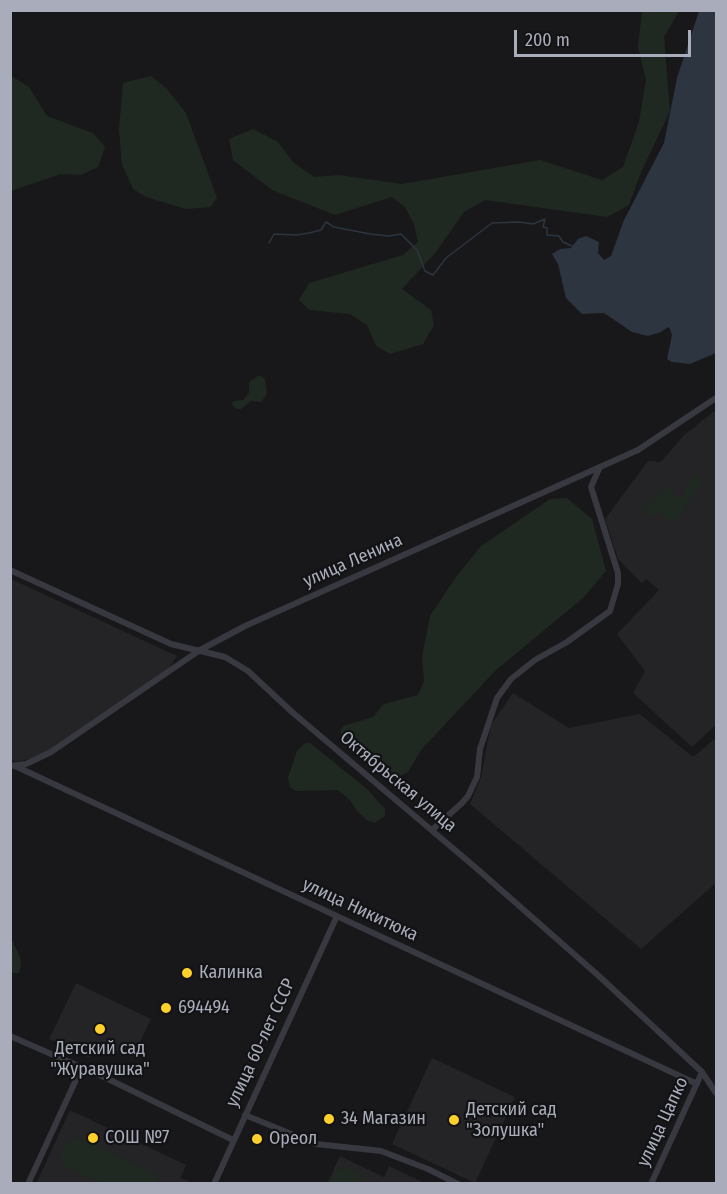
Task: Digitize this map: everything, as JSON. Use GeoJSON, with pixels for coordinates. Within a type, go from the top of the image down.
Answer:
{"type":"FeatureCollection","features":[{"type":"Feature","properties":{"kind":"street","name":"улица Ленина"},"geometry":{"type":"LineString","coordinates":[[11,765],[26,764],[51,752],[200,650],[245,626],[638,450],[717,398]]}},
{"type":"Feature","properties":{"kind":"street"},"geometry":{"type":"LineString","coordinates":[[591,487],[599,468]]}},
{"type":"Feature","properties":{"kind":"street"},"geometry":{"type":"LineString","coordinates":[[432,830],[468,796],[477,777],[480,749],[497,698],[511,679],[535,660],[567,642],[610,611],[618,584],[618,573],[591,487],[578,478]]}},
{"type":"Feature","properties":{"kind":"street","name":"Октябрьская улица"},"geometry":{"type":"LineString","coordinates":[[10,570],[171,644],[225,657],[248,671],[291,712],[432,830],[600,977],[702,1072],[717,1093]]}},
{"type":"Feature","properties":{"kind":"street","name":"улица Никитюка"},"geometry":{"type":"LineString","coordinates":[[11,765],[697,1084]]}},
{"type":"Feature","properties":{"kind":"street","name":"улица 60-лет СССР"},"geometry":{"type":"LineString","coordinates":[[214,1184],[337,916]]}},
{"type":"Feature","properties":{"kind":"street"},"geometry":{"type":"LineString","coordinates":[[10,1036],[106,1078],[233,1140]]}},
{"type":"Feature","properties":{"kind":"street"},"geometry":{"type":"LineString","coordinates":[[28,1184],[81,1069]]}},
{"type":"Feature","properties":{"kind":"street","name":"улица Цапко"},"geometry":{"type":"LineString","coordinates":[[651,1184],[702,1072]]}},
{"type":"Feature","properties":{"kind":"street"},"geometry":{"type":"LineString","coordinates":[[245,1115],[316,1144],[381,1151],[428,1168],[458,1184]]}},
{"type":"Feature","properties":{"kind":"shaded area"},"geometry":{"type":"Polygon","coordinates":[[[642,11],[679,11],[664,37],[670,111],[641,172],[629,205],[607,217],[485,200],[464,212],[436,252],[402,289],[431,310],[434,325],[423,344],[390,354],[376,346],[367,325],[350,314],[309,310],[299,300],[309,283],[403,255],[418,242],[414,224],[405,207],[392,197],[335,215],[272,190],[233,160],[229,139],[253,129],[278,142],[293,162],[314,177],[339,175],[402,184],[540,160],[602,180],[623,167],[639,122],[646,80],[638,47],[642,11]]]}},
{"type":"Feature","properties":{"kind":"shaded area"},"geometry":{"type":"Polygon","coordinates":[[[10,75],[29,87],[47,116],[93,133],[105,147],[98,167],[81,175],[61,174],[11,191],[10,75]]]}},
{"type":"Feature","properties":{"kind":"shaded area"},"geometry":{"type":"Polygon","coordinates":[[[151,76],[166,88],[186,113],[217,198],[210,207],[186,209],[146,197],[133,189],[122,165],[119,129],[123,83],[151,76]]]}},
{"type":"Feature","properties":{"kind":"shaded area"},"geometry":{"type":"Polygon","coordinates":[[[259,375],[265,379],[267,394],[261,402],[251,401],[241,409],[237,409],[232,405],[233,401],[243,400],[249,393],[249,382],[259,375]]]}},
{"type":"Feature","properties":{"kind":"shaded area"},"geometry":{"type":"Polygon","coordinates":[[[716,410],[716,725],[692,747],[633,693],[645,671],[617,634],[659,590],[646,579],[642,583],[618,559],[605,519],[648,461],[661,462],[684,435],[716,410]]]}},
{"type":"Feature","properties":{"kind":"shaded area"},"geometry":{"type":"Polygon","coordinates":[[[694,473],[703,482],[677,518],[667,522],[662,512],[650,516],[643,510],[664,488],[673,485],[673,498],[682,497],[694,473]]]}},
{"type":"Feature","properties":{"kind":"shaded area"},"geometry":{"type":"Polygon","coordinates":[[[567,498],[592,519],[606,571],[583,598],[495,671],[421,750],[408,772],[400,776],[386,774],[343,739],[340,731],[343,726],[373,717],[384,704],[418,695],[424,681],[422,657],[430,616],[456,577],[481,546],[550,499],[567,498]]]}},
{"type":"Feature","properties":{"kind":"shaded area"},"geometry":{"type":"Polygon","coordinates":[[[11,579],[177,656],[165,674],[42,756],[16,762],[11,760],[11,579]]]}},
{"type":"Feature","properties":{"kind":"shaded area"},"geometry":{"type":"Polygon","coordinates":[[[513,693],[569,728],[640,714],[693,757],[716,738],[716,883],[641,949],[470,804],[481,777],[491,725],[513,693]]]}},
{"type":"Feature","properties":{"kind":"shaded area"},"geometry":{"type":"Polygon","coordinates":[[[305,743],[310,743],[367,789],[385,809],[385,816],[375,823],[367,820],[338,790],[296,791],[290,787],[288,777],[297,751],[305,743]]]}},
{"type":"Feature","properties":{"kind":"shaded area"},"geometry":{"type":"Polygon","coordinates":[[[11,938],[20,957],[19,973],[11,973],[11,938]]]}},
{"type":"Feature","properties":{"kind":"shaded area","name":"Детский сад \"Журавушка\""},"geometry":{"type":"Polygon","coordinates":[[[76,983],[151,1019],[139,1044],[105,1056],[94,1051],[90,1058],[49,1039],[76,983]]]}},
{"type":"Feature","properties":{"kind":"shaded area","name":"Детский сад \"Золушка\""},"geometry":{"type":"Polygon","coordinates":[[[432,1058],[515,1097],[475,1183],[392,1144],[432,1058]]]}},
{"type":"Feature","properties":{"kind":"shaded area","name":"СОШ №7"},"geometry":{"type":"Polygon","coordinates":[[[70,1110],[186,1165],[181,1178],[192,1183],[36,1184],[70,1110]]]}},
{"type":"Feature","properties":{"kind":"shaded area"},"geometry":{"type":"Polygon","coordinates":[[[79,1138],[153,1172],[157,1183],[104,1183],[69,1168],[62,1162],[61,1151],[68,1141],[79,1138]]]}},
{"type":"Feature","properties":{"kind":"shaded area"},"geometry":{"type":"Polygon","coordinates":[[[340,1156],[384,1177],[389,1166],[425,1183],[327,1184],[340,1156]]]}},
{"type":"Feature","properties":{"kind":"shaded area"},"geometry":{"type":"Polygon","coordinates":[[[347,1167],[359,1172],[362,1183],[329,1183],[336,1171],[347,1167]]]}},
{"type":"Feature","properties":{"kind":"water"},"geometry":{"type":"Polygon","coordinates":[[[699,11],[716,11],[716,353],[690,364],[672,362],[667,359],[672,335],[668,327],[648,336],[632,332],[604,313],[582,314],[566,298],[558,264],[552,254],[560,249],[571,248],[578,239],[586,236],[599,242],[598,253],[604,260],[611,256],[624,220],[664,143],[677,78],[699,11]]]}},
{"type":"Feature","properties":{"kind":"waterway"},"geometry":{"type":"LineString","coordinates":[[269,243],[274,234],[309,233],[321,230],[326,222],[334,227],[370,234],[389,236],[401,234],[417,250],[425,271],[433,275],[446,258],[492,223],[533,224],[545,219],[543,227],[547,228],[547,235],[559,236],[563,242],[572,246]]}},
{"type":"Feature","properties":{"kind":"place","name":"Калинка"},"geometry":{"type":"Point","coordinates":[187,973]}},
{"type":"Feature","properties":{"kind":"place","name":"694494"},"geometry":{"type":"Point","coordinates":[166,1008]}},
{"type":"Feature","properties":{"kind":"place","name":"Детский сад \"Журавушка\""},"geometry":{"type":"Point","coordinates":[100,1029]}},
{"type":"Feature","properties":{"kind":"place","name":"34 Магазин"},"geometry":{"type":"Point","coordinates":[329,1119]}},
{"type":"Feature","properties":{"kind":"place","name":"Детский сад \"Золушка\""},"geometry":{"type":"Point","coordinates":[454,1120]}},
{"type":"Feature","properties":{"kind":"place","name":"СОШ №7"},"geometry":{"type":"Point","coordinates":[93,1138]}},
{"type":"Feature","properties":{"kind":"place","name":"Ореол"},"geometry":{"type":"Point","coordinates":[257,1139]}}]}
